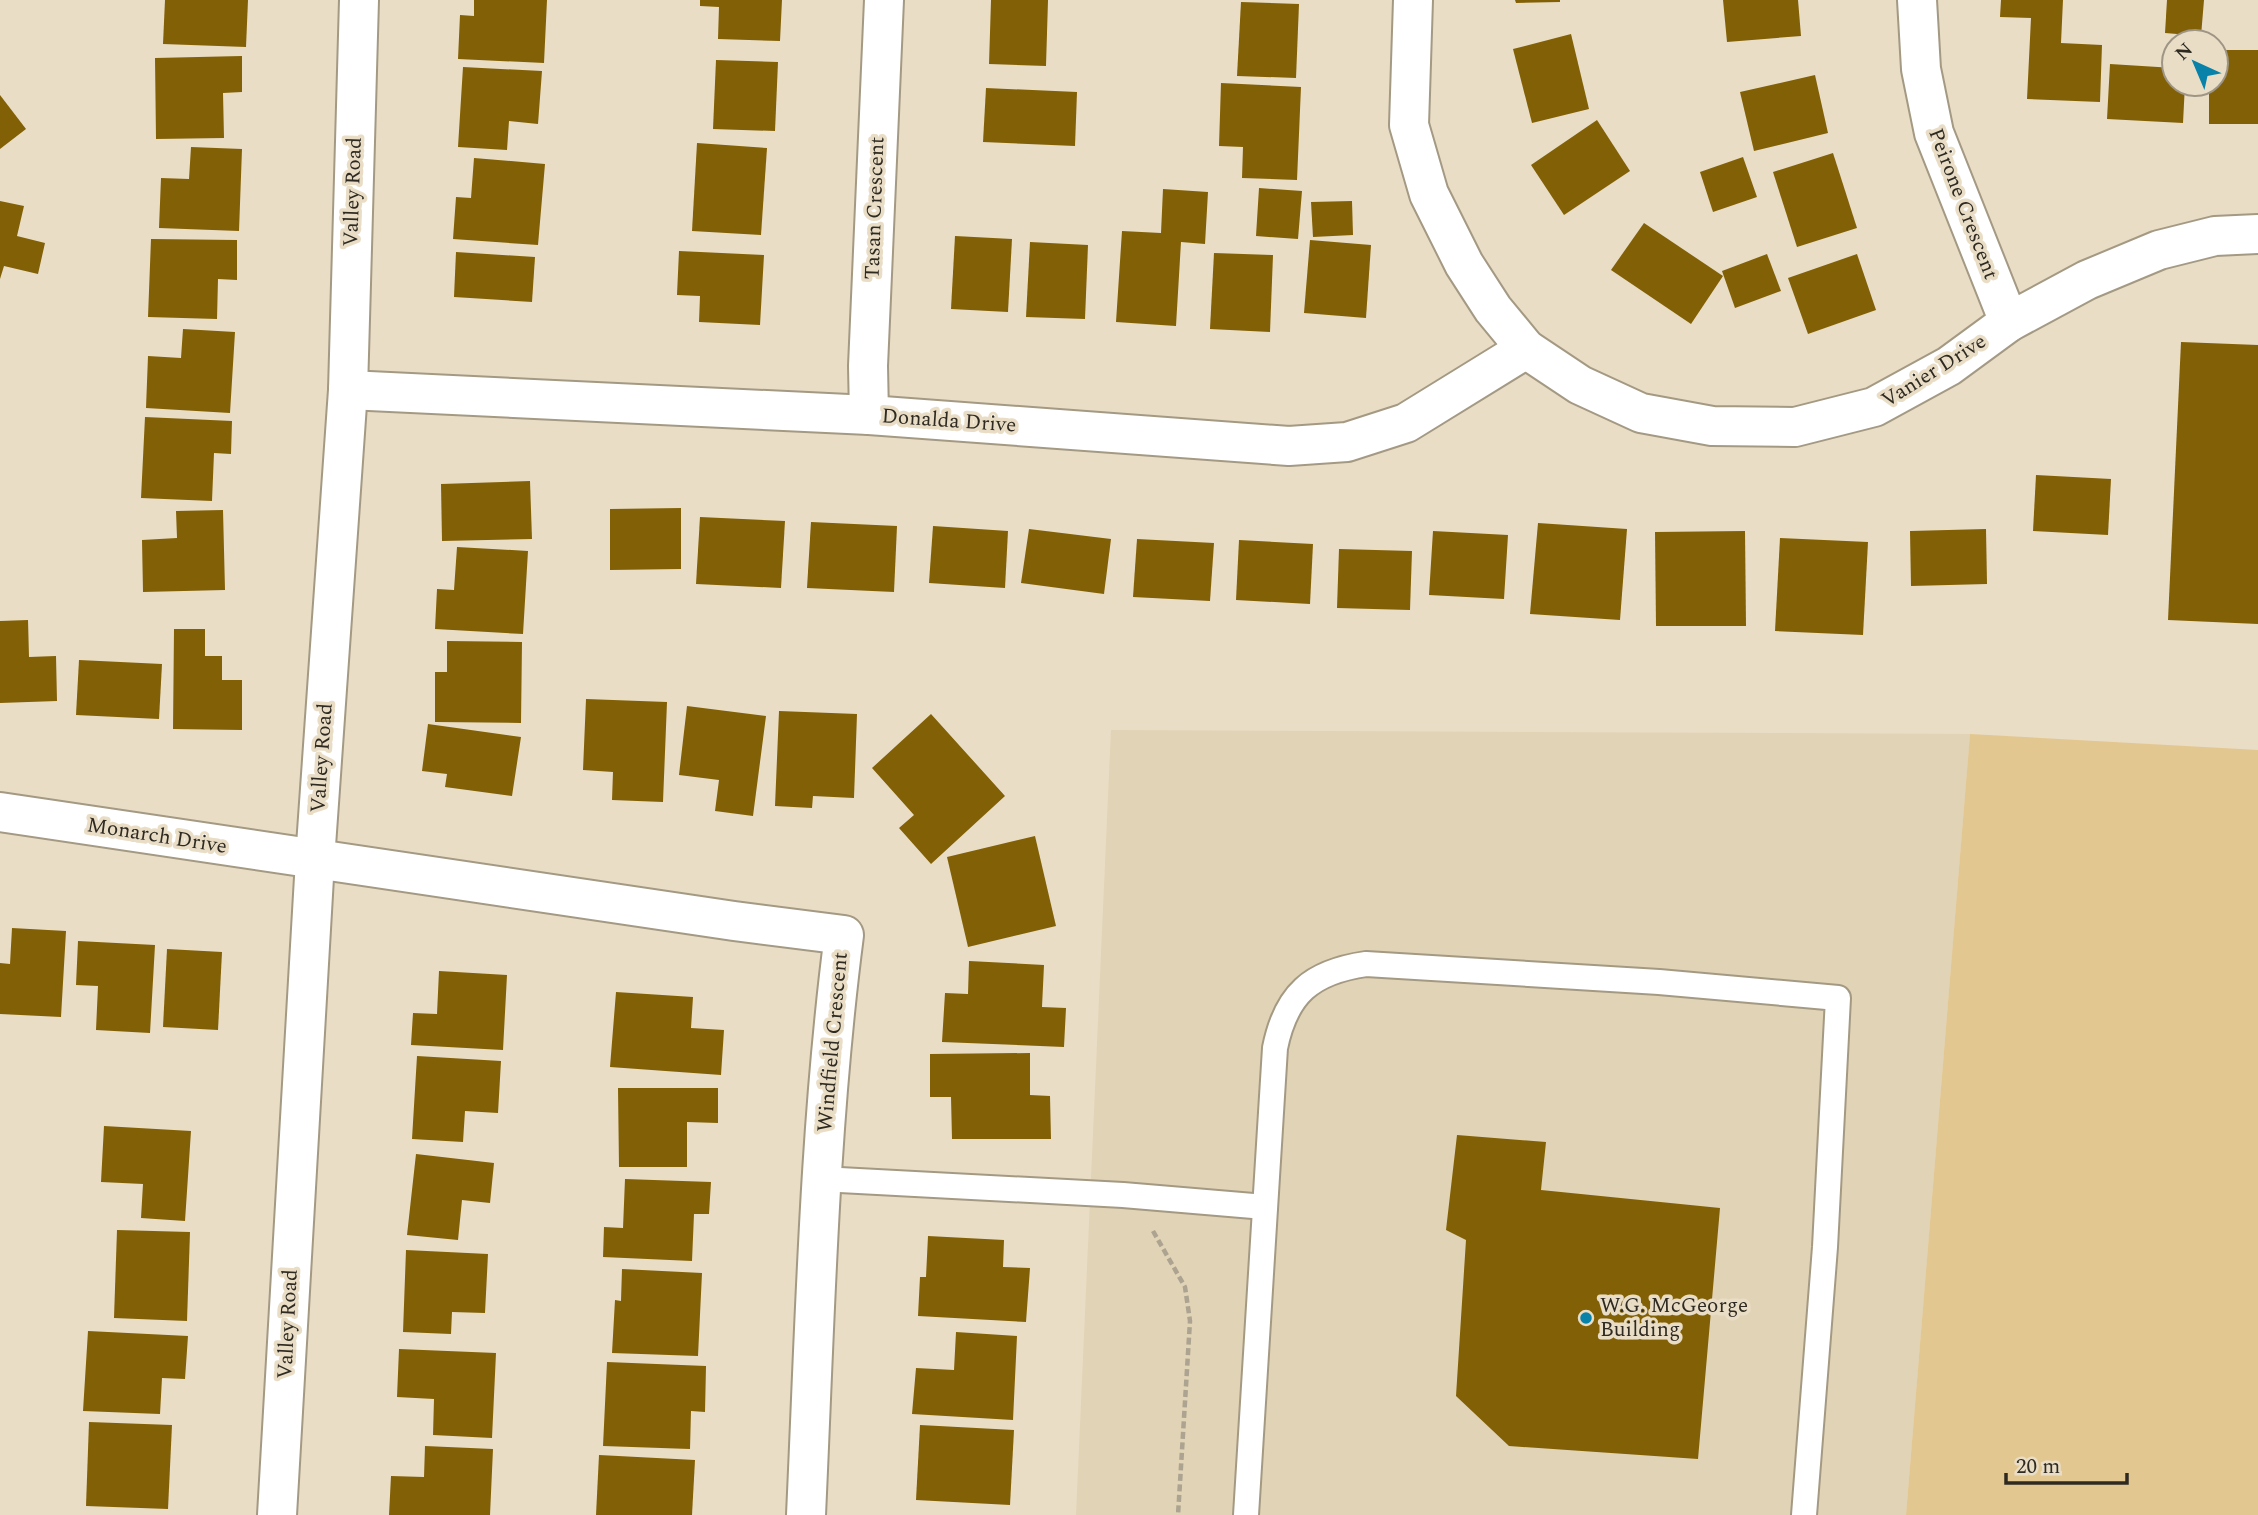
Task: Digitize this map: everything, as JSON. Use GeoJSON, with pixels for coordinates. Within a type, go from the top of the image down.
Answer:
{"type":"FeatureCollection","features":[{"type":"Feature","properties":{"kind":"street","name":"Valley Road"},"geometry":{"type":"LineString","coordinates":[[277,1515],[314,860],[348,390],[359,0]]}},
{"type":"Feature","properties":{"kind":"street","name":"Tasan Crescent"},"geometry":{"type":"LineString","coordinates":[[869,415],[884,0]]}},
{"type":"Feature","properties":{"kind":"street","name":"Vanier Drive"},"geometry":{"type":"LineString","coordinates":[[1413,0],[1409,125],[1429,194],[1464,264],[1493,309],[1526,349],[1580,385],[1641,413],[1712,426],[1795,427],[1874,407],[1949,366],[2009,322],[2087,280],[2159,250],[2215,236],[2258,234]]}},
{"type":"Feature","properties":{"kind":"street","name":"Peirone Crescent"},"geometry":{"type":"LineString","coordinates":[[1917,0],[1921,69],[1934,133],[2009,322]]}},
{"type":"Feature","properties":{"kind":"street","name":"Donalda Drive"},"geometry":{"type":"LineString","coordinates":[[348,390],[869,415],[1289,446],[1347,442],[1406,423],[1526,349]]}},
{"type":"Feature","properties":{"kind":"street","name":"Monarch Drive"},"geometry":{"type":"LineString","coordinates":[[0,812],[314,860]]}},
{"type":"Feature","properties":{"kind":"street","name":"Windfield Crescent"},"geometry":{"type":"LineString","coordinates":[[314,860],[707,918],[844,935],[833,1018],[821,1179],[806,1515]]}},
{"type":"Feature","properties":{"kind":"lane"},"geometry":{"type":"LineString","coordinates":[[1247,1515],[1275,1048],[1280,1025],[1291,1004],[1306,987],[1323,974],[1366,964],[1659,982],[1838,998],[1825,1247],[1804,1515]]}},
{"type":"Feature","properties":{"kind":"lane"},"geometry":{"type":"LineString","coordinates":[[821,1179],[1123,1195],[1265,1207]]}},
{"type":"Feature","properties":{"kind":"path"},"geometry":{"type":"LineString","coordinates":[[1123,1195],[1149,1225],[1185,1287],[1189,1321],[1178,1515]]}},
{"type":"Feature","properties":{"kind":"shaded area"},"geometry":{"type":"Polygon","coordinates":[[[1111,730],[1970,734],[1906,1515],[1076,1515],[1111,730]]]}},
{"type":"Feature","properties":{"kind":"shaded area"},"geometry":{"type":"Polygon","coordinates":[[[1970,734],[2258,750],[2258,1515],[1906,1515],[1970,734]]]}},
{"type":"Feature","properties":{"kind":"building"},"geometry":{"type":"Polygon","coordinates":[[[165,0],[248,0],[246,47],[163,44],[165,0]]]}},
{"type":"Feature","properties":{"kind":"building"},"geometry":{"type":"Polygon","coordinates":[[[474,0],[547,0],[544,63],[458,59],[460,15],[474,16],[474,0]]]}},
{"type":"Feature","properties":{"kind":"building"},"geometry":{"type":"Polygon","coordinates":[[[700,0],[782,0],[780,41],[718,39],[719,7],[700,6],[700,0]]]}},
{"type":"Feature","properties":{"kind":"building"},"geometry":{"type":"Polygon","coordinates":[[[991,0],[1048,0],[1046,66],[989,64],[991,0]]]}},
{"type":"Feature","properties":{"kind":"building"},"geometry":{"type":"Polygon","coordinates":[[[1515,0],[1560,0],[1560,2],[1516,3],[1515,0]]]}},
{"type":"Feature","properties":{"kind":"building"},"geometry":{"type":"Polygon","coordinates":[[[1723,0],[1798,0],[1801,36],[1727,42],[1723,0]]]}},
{"type":"Feature","properties":{"kind":"building"},"geometry":{"type":"Polygon","coordinates":[[[2001,0],[2063,0],[2061,43],[2102,45],[2100,102],[2027,99],[2031,18],[2000,17],[2001,0]]]}},
{"type":"Feature","properties":{"kind":"building"},"geometry":{"type":"Polygon","coordinates":[[[2167,0],[2204,0],[2202,28],[2165,28],[2167,0]]]}},
{"type":"Feature","properties":{"kind":"building"},"geometry":{"type":"Polygon","coordinates":[[[1241,2],[1299,4],[1296,78],[1237,76],[1241,2]]]}},
{"type":"Feature","properties":{"kind":"building"},"geometry":{"type":"Polygon","coordinates":[[[1571,34],[1589,109],[1532,123],[1513,49],[1571,34]]]}},
{"type":"Feature","properties":{"kind":"building"},"geometry":{"type":"Polygon","coordinates":[[[2230,50],[2258,50],[2258,124],[2209,124],[2209,98],[2230,98],[2230,50]]]}},
{"type":"Feature","properties":{"kind":"building"},"geometry":{"type":"Polygon","coordinates":[[[242,56],[242,92],[223,93],[224,138],[156,139],[155,58],[242,56]]]}},
{"type":"Feature","properties":{"kind":"building"},"geometry":{"type":"Polygon","coordinates":[[[716,60],[778,62],[775,131],[713,129],[716,60]]]}},
{"type":"Feature","properties":{"kind":"building"},"geometry":{"type":"Polygon","coordinates":[[[2110,64],[2160,67],[2160,98],[2184,98],[2183,123],[2107,119],[2110,64]]]}},
{"type":"Feature","properties":{"kind":"building"},"geometry":{"type":"Polygon","coordinates":[[[463,67],[542,71],[538,124],[509,121],[507,150],[458,147],[463,67]]]}},
{"type":"Feature","properties":{"kind":"building"},"geometry":{"type":"Polygon","coordinates":[[[1815,75],[1828,133],[1754,151],[1740,92],[1815,75]]]}},
{"type":"Feature","properties":{"kind":"building"},"geometry":{"type":"Polygon","coordinates":[[[1221,83],[1301,87],[1297,180],[1242,178],[1243,147],[1219,146],[1221,83]]]}},
{"type":"Feature","properties":{"kind":"building"},"geometry":{"type":"Polygon","coordinates":[[[986,88],[1077,92],[1075,146],[983,142],[986,88]]]}},
{"type":"Feature","properties":{"kind":"building"},"geometry":{"type":"Polygon","coordinates":[[[0,95],[26,129],[0,149],[0,95]]]}},
{"type":"Feature","properties":{"kind":"building"},"geometry":{"type":"Polygon","coordinates":[[[1597,120],[1630,171],[1564,215],[1531,165],[1597,120]]]}},
{"type":"Feature","properties":{"kind":"building"},"geometry":{"type":"Polygon","coordinates":[[[697,143],[767,148],[761,235],[692,231],[697,143]]]}},
{"type":"Feature","properties":{"kind":"building"},"geometry":{"type":"Polygon","coordinates":[[[191,147],[242,149],[239,231],[159,228],[161,178],[189,179],[191,147]]]}},
{"type":"Feature","properties":{"kind":"building"},"geometry":{"type":"Polygon","coordinates":[[[1833,153],[1857,228],[1797,247],[1773,172],[1833,153]]]}},
{"type":"Feature","properties":{"kind":"building"},"geometry":{"type":"Polygon","coordinates":[[[1743,157],[1757,197],[1713,212],[1700,172],[1743,157]]]}},
{"type":"Feature","properties":{"kind":"building"},"geometry":{"type":"Polygon","coordinates":[[[474,158],[545,164],[538,245],[453,239],[456,197],[471,198],[474,158]]]}},
{"type":"Feature","properties":{"kind":"building"},"geometry":{"type":"Polygon","coordinates":[[[1259,188],[1302,191],[1298,239],[1256,236],[1259,188]]]}},
{"type":"Feature","properties":{"kind":"building"},"geometry":{"type":"Polygon","coordinates":[[[1163,189],[1208,192],[1205,244],[1181,242],[1176,326],[1116,322],[1122,231],[1161,233],[1163,189]]]}},
{"type":"Feature","properties":{"kind":"building"},"geometry":{"type":"Polygon","coordinates":[[[0,201],[24,206],[17,236],[45,243],[38,274],[4,266],[0,279],[0,201]]]}},
{"type":"Feature","properties":{"kind":"building"},"geometry":{"type":"Polygon","coordinates":[[[1352,201],[1353,235],[1313,237],[1311,202],[1352,201]]]}},
{"type":"Feature","properties":{"kind":"building"},"geometry":{"type":"Polygon","coordinates":[[[1644,223],[1723,276],[1691,324],[1611,270],[1644,223]]]}},
{"type":"Feature","properties":{"kind":"building"},"geometry":{"type":"Polygon","coordinates":[[[955,236],[1012,239],[1008,312],[951,309],[955,236]]]}},
{"type":"Feature","properties":{"kind":"building"},"geometry":{"type":"Polygon","coordinates":[[[151,239],[237,240],[237,280],[218,279],[217,319],[148,317],[151,239]]]}},
{"type":"Feature","properties":{"kind":"building"},"geometry":{"type":"Polygon","coordinates":[[[1310,240],[1371,245],[1366,318],[1304,313],[1310,240]]]}},
{"type":"Feature","properties":{"kind":"building"},"geometry":{"type":"Polygon","coordinates":[[[1030,242],[1088,245],[1085,319],[1026,317],[1030,242]]]}},
{"type":"Feature","properties":{"kind":"building"},"geometry":{"type":"Polygon","coordinates":[[[679,251],[764,255],[760,325],[699,322],[700,296],[677,295],[679,251]]]}},
{"type":"Feature","properties":{"kind":"building"},"geometry":{"type":"Polygon","coordinates":[[[456,252],[535,257],[532,302],[454,297],[456,252]]]}},
{"type":"Feature","properties":{"kind":"building"},"geometry":{"type":"Polygon","coordinates":[[[1214,253],[1273,255],[1270,332],[1210,329],[1214,253]]]}},
{"type":"Feature","properties":{"kind":"building"},"geometry":{"type":"Polygon","coordinates":[[[1767,254],[1781,291],[1735,308],[1722,271],[1767,254]]]}},
{"type":"Feature","properties":{"kind":"building"},"geometry":{"type":"Polygon","coordinates":[[[1857,254],[1876,310],[1808,334],[1788,278],[1857,254]]]}},
{"type":"Feature","properties":{"kind":"building"},"geometry":{"type":"Polygon","coordinates":[[[183,329],[235,332],[230,413],[146,408],[148,356],[181,358],[183,329]]]}},
{"type":"Feature","properties":{"kind":"building"},"geometry":{"type":"Polygon","coordinates":[[[2181,342],[2258,345],[2258,624],[2168,620],[2181,342]]]}},
{"type":"Feature","properties":{"kind":"building"},"geometry":{"type":"Polygon","coordinates":[[[145,417],[232,421],[231,454],[214,453],[212,501],[141,498],[145,417]]]}},
{"type":"Feature","properties":{"kind":"building"},"geometry":{"type":"Polygon","coordinates":[[[2036,475],[2111,479],[2108,535],[2033,531],[2036,475]]]}},
{"type":"Feature","properties":{"kind":"building"},"geometry":{"type":"Polygon","coordinates":[[[530,481],[532,539],[442,541],[441,484],[530,481]]]}},
{"type":"Feature","properties":{"kind":"building"},"geometry":{"type":"Polygon","coordinates":[[[681,508],[681,569],[610,570],[610,509],[681,508]]]}},
{"type":"Feature","properties":{"kind":"building"},"geometry":{"type":"Polygon","coordinates":[[[223,510],[225,590],[143,592],[142,540],[177,538],[176,511],[223,510]]]}},
{"type":"Feature","properties":{"kind":"building"},"geometry":{"type":"Polygon","coordinates":[[[700,517],[785,521],[781,588],[696,584],[700,517]]]}},
{"type":"Feature","properties":{"kind":"building"},"geometry":{"type":"Polygon","coordinates":[[[811,522],[897,526],[894,592],[807,588],[811,522]]]}},
{"type":"Feature","properties":{"kind":"building"},"geometry":{"type":"Polygon","coordinates":[[[1538,523],[1627,529],[1620,620],[1530,614],[1538,523]]]}},
{"type":"Feature","properties":{"kind":"building"},"geometry":{"type":"Polygon","coordinates":[[[933,526],[1008,531],[1005,588],[929,583],[933,526]]]}},
{"type":"Feature","properties":{"kind":"building"},"geometry":{"type":"Polygon","coordinates":[[[1029,529],[1111,539],[1104,594],[1021,583],[1029,529]]]}},
{"type":"Feature","properties":{"kind":"building"},"geometry":{"type":"Polygon","coordinates":[[[1986,529],[1987,584],[1911,586],[1910,531],[1986,529]]]}},
{"type":"Feature","properties":{"kind":"building"},"geometry":{"type":"Polygon","coordinates":[[[1433,531],[1508,535],[1504,599],[1429,595],[1433,531]]]}},
{"type":"Feature","properties":{"kind":"building"},"geometry":{"type":"Polygon","coordinates":[[[1745,531],[1746,626],[1656,626],[1655,532],[1745,531]]]}},
{"type":"Feature","properties":{"kind":"building"},"geometry":{"type":"Polygon","coordinates":[[[1780,538],[1868,542],[1863,635],[1775,631],[1780,538]]]}},
{"type":"Feature","properties":{"kind":"building"},"geometry":{"type":"Polygon","coordinates":[[[1137,539],[1214,543],[1210,601],[1133,597],[1137,539]]]}},
{"type":"Feature","properties":{"kind":"building"},"geometry":{"type":"Polygon","coordinates":[[[1239,540],[1313,544],[1310,604],[1236,600],[1239,540]]]}},
{"type":"Feature","properties":{"kind":"building"},"geometry":{"type":"Polygon","coordinates":[[[457,547],[528,551],[523,634],[435,629],[437,589],[454,590],[457,547]]]}},
{"type":"Feature","properties":{"kind":"building"},"geometry":{"type":"Polygon","coordinates":[[[1339,549],[1412,551],[1410,610],[1337,608],[1339,549]]]}},
{"type":"Feature","properties":{"kind":"building"},"geometry":{"type":"Polygon","coordinates":[[[28,620],[29,657],[56,656],[57,701],[0,703],[0,621],[28,620]]]}},
{"type":"Feature","properties":{"kind":"building"},"geometry":{"type":"Polygon","coordinates":[[[174,629],[205,629],[205,656],[222,656],[222,680],[242,680],[242,730],[173,729],[174,629]]]}},
{"type":"Feature","properties":{"kind":"building"},"geometry":{"type":"Polygon","coordinates":[[[447,641],[522,642],[521,723],[435,722],[435,672],[447,672],[447,641]]]}},
{"type":"Feature","properties":{"kind":"building"},"geometry":{"type":"Polygon","coordinates":[[[79,660],[162,664],[159,719],[76,715],[79,660]]]}},
{"type":"Feature","properties":{"kind":"building"},"geometry":{"type":"Polygon","coordinates":[[[586,699],[667,702],[663,802],[612,800],[613,772],[583,770],[586,699]]]}},
{"type":"Feature","properties":{"kind":"building"},"geometry":{"type":"Polygon","coordinates":[[[687,706],[766,716],[753,816],[715,811],[719,780],[679,775],[687,706]]]}},
{"type":"Feature","properties":{"kind":"building"},"geometry":{"type":"Polygon","coordinates":[[[779,711],[857,714],[854,798],[813,796],[812,808],[775,806],[779,711]]]}},
{"type":"Feature","properties":{"kind":"building"},"geometry":{"type":"Polygon","coordinates":[[[931,714],[1005,796],[931,864],[899,828],[914,815],[872,768],[931,714]]]}},
{"type":"Feature","properties":{"kind":"building"},"geometry":{"type":"Polygon","coordinates":[[[428,724],[521,737],[512,796],[445,787],[447,774],[422,771],[428,724]]]}},
{"type":"Feature","properties":{"kind":"building"},"geometry":{"type":"Polygon","coordinates":[[[1035,836],[1056,926],[968,947],[947,857],[1035,836]]]}},
{"type":"Feature","properties":{"kind":"building"},"geometry":{"type":"Polygon","coordinates":[[[12,928],[66,931],[61,1017],[0,1014],[0,963],[10,964],[12,928]]]}},
{"type":"Feature","properties":{"kind":"building"},"geometry":{"type":"Polygon","coordinates":[[[78,941],[155,945],[150,1033],[96,1030],[98,986],[76,985],[78,941]]]}},
{"type":"Feature","properties":{"kind":"building"},"geometry":{"type":"Polygon","coordinates":[[[167,949],[222,952],[218,1030],[163,1027],[167,949]]]}},
{"type":"Feature","properties":{"kind":"building"},"geometry":{"type":"Polygon","coordinates":[[[969,961],[1044,965],[1042,1007],[1066,1008],[1064,1047],[942,1042],[945,993],[968,994],[969,961]]]}},
{"type":"Feature","properties":{"kind":"building"},"geometry":{"type":"Polygon","coordinates":[[[439,971],[507,975],[503,1050],[411,1045],[413,1013],[437,1014],[439,971]]]}},
{"type":"Feature","properties":{"kind":"building"},"geometry":{"type":"Polygon","coordinates":[[[616,992],[693,997],[691,1028],[724,1030],[721,1075],[610,1067],[616,992]]]}},
{"type":"Feature","properties":{"kind":"building"},"geometry":{"type":"Polygon","coordinates":[[[1030,1053],[1030,1095],[1050,1096],[1051,1139],[952,1139],[951,1097],[930,1097],[930,1054],[1030,1053]]]}},
{"type":"Feature","properties":{"kind":"building"},"geometry":{"type":"Polygon","coordinates":[[[417,1056],[501,1061],[498,1113],[465,1111],[463,1142],[412,1139],[417,1056]]]}},
{"type":"Feature","properties":{"kind":"building"},"geometry":{"type":"Polygon","coordinates":[[[618,1088],[718,1088],[718,1123],[687,1122],[687,1167],[619,1167],[618,1088]]]}},
{"type":"Feature","properties":{"kind":"building"},"geometry":{"type":"Polygon","coordinates":[[[104,1126],[191,1131],[185,1221],[141,1218],[143,1184],[101,1182],[104,1126]]]}},
{"type":"Feature","properties":{"kind":"building","name":"W.G. McGeorge Building"},"geometry":{"type":"Polygon","coordinates":[[[1457,1135],[1546,1142],[1541,1190],[1720,1208],[1698,1459],[1509,1446],[1456,1396],[1466,1240],[1446,1230],[1457,1135]]]}},
{"type":"Feature","properties":{"kind":"building"},"geometry":{"type":"Polygon","coordinates":[[[416,1154],[494,1163],[490,1203],[462,1200],[458,1240],[407,1235],[416,1154]]]}},
{"type":"Feature","properties":{"kind":"building"},"geometry":{"type":"Polygon","coordinates":[[[625,1179],[711,1182],[709,1214],[694,1214],[692,1261],[603,1257],[604,1227],[623,1228],[625,1179]]]}},
{"type":"Feature","properties":{"kind":"building"},"geometry":{"type":"Polygon","coordinates":[[[117,1230],[190,1232],[187,1321],[114,1318],[117,1230]]]}},
{"type":"Feature","properties":{"kind":"building"},"geometry":{"type":"Polygon","coordinates":[[[928,1236],[1004,1240],[1003,1267],[1030,1268],[1026,1322],[918,1316],[920,1277],[926,1277],[928,1236]]]}},
{"type":"Feature","properties":{"kind":"building"},"geometry":{"type":"Polygon","coordinates":[[[406,1250],[488,1254],[485,1313],[452,1312],[451,1334],[403,1332],[406,1250]]]}},
{"type":"Feature","properties":{"kind":"building"},"geometry":{"type":"Polygon","coordinates":[[[622,1269],[702,1273],[698,1356],[612,1353],[615,1300],[621,1301],[622,1269]]]}},
{"type":"Feature","properties":{"kind":"building"},"geometry":{"type":"Polygon","coordinates":[[[88,1331],[188,1336],[185,1379],[162,1378],[160,1414],[83,1411],[88,1331]]]}},
{"type":"Feature","properties":{"kind":"building"},"geometry":{"type":"Polygon","coordinates":[[[956,1332],[1017,1336],[1013,1420],[912,1414],[916,1368],[954,1370],[956,1332]]]}},
{"type":"Feature","properties":{"kind":"building"},"geometry":{"type":"Polygon","coordinates":[[[399,1349],[496,1353],[492,1438],[433,1435],[434,1399],[397,1397],[399,1349]]]}},
{"type":"Feature","properties":{"kind":"building"},"geometry":{"type":"Polygon","coordinates":[[[607,1362],[706,1366],[705,1412],[691,1411],[690,1449],[603,1446],[607,1362]]]}},
{"type":"Feature","properties":{"kind":"building"},"geometry":{"type":"Polygon","coordinates":[[[89,1422],[172,1425],[168,1509],[86,1506],[89,1422]]]}},
{"type":"Feature","properties":{"kind":"building"},"geometry":{"type":"Polygon","coordinates":[[[920,1425],[1014,1430],[1010,1505],[916,1500],[920,1425]]]}},
{"type":"Feature","properties":{"kind":"building"},"geometry":{"type":"Polygon","coordinates":[[[425,1446],[493,1449],[490,1515],[389,1515],[391,1476],[424,1477],[425,1446]]]}},
{"type":"Feature","properties":{"kind":"building"},"geometry":{"type":"Polygon","coordinates":[[[599,1455],[695,1460],[692,1515],[596,1515],[599,1455]]]}},
{"type":"Feature","properties":{"kind":"place","name":"W.G. McGeorge Building"},"geometry":{"type":"Point","coordinates":[1586,1318]}}]}
